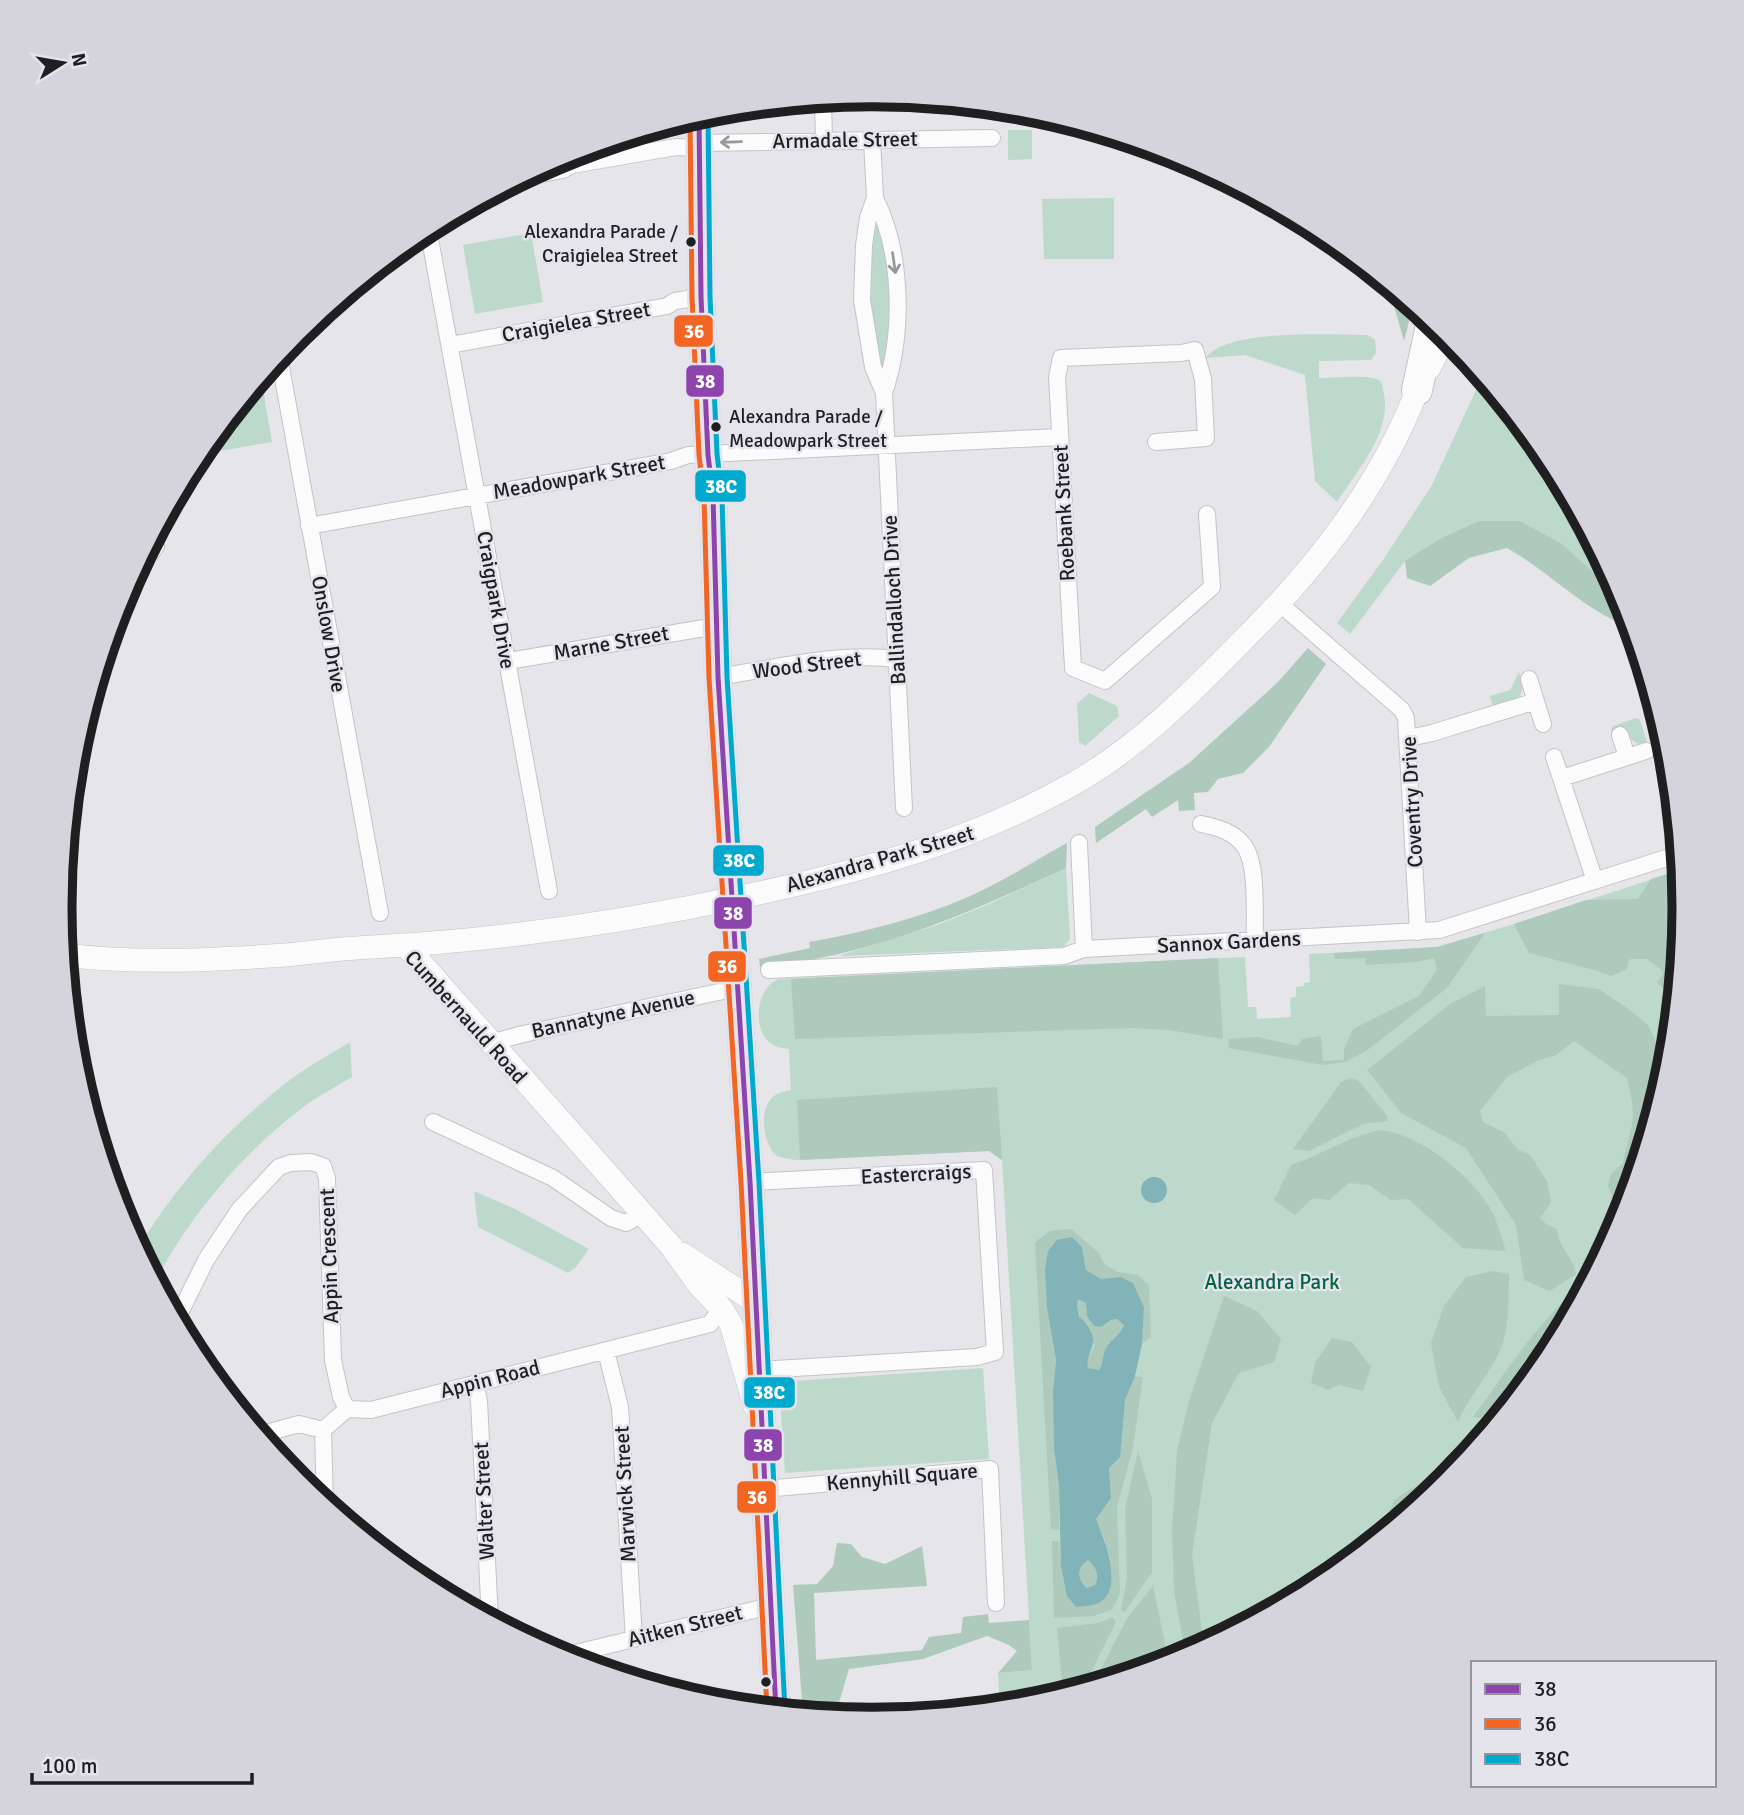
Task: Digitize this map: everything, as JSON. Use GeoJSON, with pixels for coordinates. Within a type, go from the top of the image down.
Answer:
{"type":"FeatureCollection","features":[{"type":"Feature","properties":{"kind":"highway"},"geometry":{"type":"LineString","coordinates":[[1417,390],[1429,334]]}},
{"type":"Feature","properties":{"kind":"main road"},"geometry":{"type":"LineString","coordinates":[[699,127],[701,297],[708,455],[713,496],[718,677],[741,1017],[756,1303]]}},
{"type":"Feature","properties":{"kind":"main road","name":"Cumbernauld Road"},"geometry":{"type":"LineString","coordinates":[[756,1303],[775,1702]]}},
{"type":"Feature","properties":{"kind":"street"},"geometry":{"type":"LineString","coordinates":[[823,109],[824,140]]}},
{"type":"Feature","properties":{"kind":"street","name":"Armadale Street"},"geometry":{"type":"LineString","coordinates":[[576,164],[698,145],[992,138]]}},
{"type":"Feature","properties":{"kind":"street","name":"Ballindalloch Drive"},"geometry":{"type":"LineString","coordinates":[[872,140],[875,198],[868,218],[864,245],[862,300],[873,367],[884,393],[904,808]]}},
{"type":"Feature","properties":{"kind":"street","name":"Ballindalloch Drive"},"geometry":{"type":"LineString","coordinates":[[875,198],[885,218],[895,277],[896,336],[891,371],[884,393]]}},
{"type":"Feature","properties":{"kind":"street","name":"Craigpark Drive"},"geometry":{"type":"LineString","coordinates":[[430,240],[549,891]]}},
{"type":"Feature","properties":{"kind":"street","name":"Craigielea Street"},"geometry":{"type":"LineString","coordinates":[[450,345],[667,306],[675,301],[701,297]]}},
{"type":"Feature","properties":{"kind":"street"},"geometry":{"type":"LineString","coordinates":[[1417,390],[1435,340]]}},
{"type":"Feature","properties":{"kind":"street"},"geometry":{"type":"LineString","coordinates":[[1417,390],[1441,345]]}},
{"type":"Feature","properties":{"kind":"street","name":"Roebank Street"},"geometry":{"type":"LineString","coordinates":[[1156,442],[1206,438],[1203,379],[1195,350],[1181,353],[1061,358],[1057,377],[1073,668],[1105,681],[1212,587],[1207,514]]}},
{"type":"Feature","properties":{"kind":"street","name":"Onslow Drive"},"geometry":{"type":"LineString","coordinates":[[281,368],[380,913]]}},
{"type":"Feature","properties":{"kind":"street","name":"Alexandra Park Street"},"geometry":{"type":"LineString","coordinates":[[406,946],[555,930],[731,899],[844,873],[961,838],[1000,822],[1074,783],[1133,743],[1168,713],[1279,603],[1350,517],[1391,451],[1417,390]]}},
{"type":"Feature","properties":{"kind":"street","name":"Meadowpark Street"},"geometry":{"type":"LineString","coordinates":[[309,526],[671,461],[688,455],[1060,437]]}},
{"type":"Feature","properties":{"kind":"street","name":"Coventry Drive"},"geometry":{"type":"LineString","coordinates":[[1279,603],[1402,710],[1409,738],[1418,932]]}},
{"type":"Feature","properties":{"kind":"street","name":"Marne Street"},"geometry":{"type":"LineString","coordinates":[[508,661],[716,626]]}},
{"type":"Feature","properties":{"kind":"street","name":"Wood Street"},"geometry":{"type":"LineString","coordinates":[[718,677],[752,670],[869,656],[897,659]]}},
{"type":"Feature","properties":{"kind":"street"},"geometry":{"type":"LineString","coordinates":[[1529,679],[1544,724]]}},
{"type":"Feature","properties":{"kind":"street"},"geometry":{"type":"LineString","coordinates":[[1409,738],[1536,701]]}},
{"type":"Feature","properties":{"kind":"street"},"geometry":{"type":"LineString","coordinates":[[1620,735],[1627,757]]}},
{"type":"Feature","properties":{"kind":"street"},"geometry":{"type":"LineString","coordinates":[[1562,778],[1646,751]]}},
{"type":"Feature","properties":{"kind":"street"},"geometry":{"type":"LineString","coordinates":[[1554,757],[1595,881]]}},
{"type":"Feature","properties":{"kind":"street"},"geometry":{"type":"LineString","coordinates":[[1201,824],[1219,828],[1238,839],[1246,848],[1251,864],[1255,941]]}},
{"type":"Feature","properties":{"kind":"street"},"geometry":{"type":"LineString","coordinates":[[1079,843],[1084,949]]}},
{"type":"Feature","properties":{"kind":"street","name":"Sannox Gardens"},"geometry":{"type":"LineString","coordinates":[[769,970],[1064,956],[1084,949],[1439,930],[1671,857]]}},
{"type":"Feature","properties":{"kind":"street","name":"Cumbernauld Road"},"geometry":{"type":"LineString","coordinates":[[73,956],[212,959],[406,946],[671,1246],[699,1285],[715,1316],[731,1324],[762,1431]]}},
{"type":"Feature","properties":{"kind":"street","name":"Bannatyne Avenue"},"geometry":{"type":"LineString","coordinates":[[486,1039],[532,1032],[737,988]]}},
{"type":"Feature","properties":{"kind":"street"},"geometry":{"type":"LineString","coordinates":[[433,1122],[553,1178],[611,1218],[626,1223],[642,1214]]}},
{"type":"Feature","properties":{"kind":"street","name":"Appin Crescent"},"geometry":{"type":"LineString","coordinates":[[181,1311],[206,1260],[239,1210],[279,1167],[285,1164],[318,1163],[323,1167],[327,1178],[333,1360],[341,1397],[347,1409]]}},
{"type":"Feature","properties":{"kind":"street","name":"Eastercraigs"},"geometry":{"type":"LineString","coordinates":[[750,1182],[985,1170],[995,1352],[966,1357],[760,1370]]}},
{"type":"Feature","properties":{"kind":"street","name":"Cumbernauld Road"},"geometry":{"type":"LineString","coordinates":[[671,1246],[756,1303]]}},
{"type":"Feature","properties":{"kind":"street","name":"Appin Road"},"geometry":{"type":"LineString","coordinates":[[347,1409],[371,1410],[606,1351],[715,1316]]}},
{"type":"Feature","properties":{"kind":"street","name":"Marwick Street"},"geometry":{"type":"LineString","coordinates":[[606,1351],[620,1407],[634,1639]]}},
{"type":"Feature","properties":{"kind":"street","name":"Walter Street"},"geometry":{"type":"LineString","coordinates":[[475,1383],[479,1401],[490,1610]]}},
{"type":"Feature","properties":{"kind":"street"},"geometry":{"type":"LineString","coordinates":[[323,1430],[347,1409]]}},
{"type":"Feature","properties":{"kind":"street"},"geometry":{"type":"LineString","coordinates":[[268,1433],[299,1424],[323,1430]]}},
{"type":"Feature","properties":{"kind":"street"},"geometry":{"type":"LineString","coordinates":[[323,1430],[325,1491]]}},
{"type":"Feature","properties":{"kind":"street","name":"Kennyhill Square"},"geometry":{"type":"LineString","coordinates":[[764,1489],[990,1469],[996,1603]]}},
{"type":"Feature","properties":{"kind":"street","name":"Aitken Street"},"geometry":{"type":"LineString","coordinates":[[580,1652],[770,1606]]}},
{"type":"Feature","properties":{"kind":"green space"},"geometry":{"type":"Polygon","coordinates":[[[1008,130],[1032,130],[1032,159],[1008,160],[1008,130]]]}},
{"type":"Feature","properties":{"kind":"green space"},"geometry":{"type":"Polygon","coordinates":[[[1114,198],[1114,259],[1044,259],[1042,199],[1114,198]]]}},
{"type":"Feature","properties":{"kind":"green space"},"geometry":{"type":"Polygon","coordinates":[[[874,220],[881,232],[889,269],[888,335],[883,369],[869,294],[874,220]]]}},
{"type":"Feature","properties":{"kind":"green space"},"geometry":{"type":"Polygon","coordinates":[[[531,233],[543,302],[475,314],[463,245],[531,233]]]}},
{"type":"Feature","properties":{"kind":"green space"},"geometry":{"type":"Polygon","coordinates":[[[1392,300],[1410,316],[1404,341],[1392,300]]]}},
{"type":"Feature","properties":{"kind":"green space"},"geometry":{"type":"Polygon","coordinates":[[[1307,334],[1368,335],[1375,340],[1376,353],[1371,360],[1319,361],[1319,378],[1359,377],[1379,380],[1385,405],[1379,435],[1337,502],[1315,481],[1305,375],[1245,355],[1206,358],[1217,348],[1257,338],[1307,334]]]}},
{"type":"Feature","properties":{"kind":"green space"},"geometry":{"type":"Polygon","coordinates":[[[1478,385],[1507,420],[1565,507],[1601,579],[1561,543],[1520,521],[1405,561],[1350,634],[1337,623],[1383,560],[1432,485],[1478,385]]]}},
{"type":"Feature","properties":{"kind":"green space"},"geometry":{"type":"Polygon","coordinates":[[[263,389],[272,442],[215,452],[263,389]]]}},
{"type":"Feature","properties":{"kind":"green space"},"geometry":{"type":"Polygon","coordinates":[[[1479,521],[1520,521],[1561,543],[1601,579],[1619,623],[1599,612],[1507,548],[1469,558],[1430,586],[1407,578],[1405,561],[1440,539],[1479,521]]]}},
{"type":"Feature","properties":{"kind":"green space"},"geometry":{"type":"Polygon","coordinates":[[[1308,648],[1326,664],[1269,747],[1243,773],[1218,779],[1208,792],[1194,793],[1195,810],[1179,811],[1178,800],[1152,817],[1146,809],[1096,843],[1095,827],[1189,763],[1278,682],[1308,648]]]}},
{"type":"Feature","properties":{"kind":"green space"},"geometry":{"type":"Polygon","coordinates":[[[1519,672],[1521,694],[1514,700],[1493,706],[1490,696],[1510,690],[1519,672]]]}},
{"type":"Feature","properties":{"kind":"green space"},"geometry":{"type":"Polygon","coordinates":[[[1089,693],[1117,706],[1119,716],[1085,746],[1079,742],[1077,704],[1089,693]]]}},
{"type":"Feature","properties":{"kind":"green space"},"geometry":{"type":"Polygon","coordinates":[[[1636,718],[1640,720],[1647,742],[1638,744],[1628,737],[1613,735],[1613,726],[1636,718]]]}},
{"type":"Feature","properties":{"kind":"green space"},"geometry":{"type":"Polygon","coordinates":[[[1067,843],[1066,868],[955,917],[840,954],[760,967],[759,959],[810,948],[809,942],[879,927],[948,905],[1001,881],[1067,843]]]}},
{"type":"Feature","properties":{"kind":"green space"},"geometry":{"type":"Polygon","coordinates":[[[1066,868],[1070,939],[1063,947],[841,955],[937,925],[1066,868]]]}},
{"type":"Feature","properties":{"kind":"green space","name":"Alexandra Park"},"geometry":{"type":"Polygon","coordinates":[[[1671,873],[1671,960],[1657,1064],[1645,1115],[1630,1165],[1590,1261],[1537,1352],[1507,1395],[1438,1473],[1400,1509],[1317,1573],[1272,1601],[1178,1647],[1079,1680],[999,1697],[998,1673],[1032,1670],[1002,1160],[989,1151],[794,1160],[777,1156],[766,1137],[764,1121],[772,1098],[791,1090],[789,1049],[773,1045],[763,1034],[759,1007],[766,990],[779,979],[1245,957],[1248,1007],[1256,1007],[1257,1019],[1291,1017],[1290,998],[1296,997],[1296,987],[1310,982],[1309,954],[1437,947],[1671,873]]]}},
{"type":"Feature","properties":{"kind":"green space"},"geometry":{"type":"Polygon","coordinates":[[[1671,873],[1671,960],[1667,991],[1657,983],[1664,972],[1647,959],[1630,959],[1626,970],[1611,976],[1529,953],[1514,924],[1586,900],[1638,899],[1651,879],[1671,873]]]}},
{"type":"Feature","properties":{"kind":"green space"},"geometry":{"type":"Polygon","coordinates":[[[1485,933],[1447,988],[1366,1051],[1345,1062],[1323,1065],[1229,1048],[1228,1039],[1258,1037],[1298,1046],[1302,1039],[1321,1036],[1323,1061],[1344,1060],[1344,1049],[1353,1029],[1419,996],[1437,970],[1434,958],[1416,962],[1366,965],[1365,958],[1335,959],[1334,953],[1437,947],[1485,933]]]}},
{"type":"Feature","properties":{"kind":"green space"},"geometry":{"type":"Polygon","coordinates":[[[1218,958],[1223,1039],[1169,1030],[1133,1028],[795,1039],[791,979],[1218,958]]]}},
{"type":"Feature","properties":{"kind":"green space"},"geometry":{"type":"Polygon","coordinates":[[[1559,984],[1599,989],[1648,1025],[1659,1049],[1645,1115],[1630,1165],[1603,1233],[1613,1200],[1608,1185],[1611,1174],[1623,1163],[1633,1118],[1627,1078],[1574,1041],[1556,1055],[1539,1060],[1508,1076],[1480,1111],[1483,1122],[1504,1132],[1517,1149],[1530,1155],[1547,1181],[1551,1202],[1540,1218],[1557,1229],[1560,1242],[1572,1261],[1576,1274],[1550,1291],[1524,1280],[1516,1225],[1466,1148],[1401,1113],[1367,1070],[1450,1004],[1485,986],[1486,1016],[1559,1015],[1559,984]]]}},
{"type":"Feature","properties":{"kind":"green space"},"geometry":{"type":"Polygon","coordinates":[[[350,1042],[352,1077],[306,1105],[241,1163],[184,1233],[160,1273],[144,1239],[153,1225],[187,1179],[226,1136],[298,1074],[350,1042]]]}},
{"type":"Feature","properties":{"kind":"green space"},"geometry":{"type":"Polygon","coordinates":[[[1351,1078],[1359,1081],[1388,1117],[1387,1121],[1363,1124],[1309,1151],[1293,1149],[1341,1082],[1351,1078]]]}},
{"type":"Feature","properties":{"kind":"green space"},"geometry":{"type":"Polygon","coordinates":[[[997,1087],[1002,1160],[989,1151],[800,1160],[797,1100],[997,1087]]]}},
{"type":"Feature","properties":{"kind":"green space"},"geometry":{"type":"Polygon","coordinates":[[[1382,1130],[1412,1140],[1456,1168],[1491,1210],[1506,1251],[1463,1248],[1408,1199],[1391,1200],[1369,1185],[1349,1183],[1329,1200],[1313,1198],[1295,1215],[1274,1200],[1291,1165],[1359,1136],[1382,1130]]]}},
{"type":"Feature","properties":{"kind":"green space"},"geometry":{"type":"Polygon","coordinates":[[[474,1191],[515,1209],[589,1249],[568,1273],[478,1227],[474,1191]]]}},
{"type":"Feature","properties":{"kind":"green space"},"geometry":{"type":"Polygon","coordinates":[[[1071,1229],[1099,1253],[1104,1264],[1118,1272],[1138,1275],[1149,1285],[1151,1337],[1142,1344],[1144,1307],[1133,1283],[1121,1277],[1101,1279],[1086,1270],[1082,1247],[1045,1269],[1047,1308],[1056,1361],[1053,1393],[1059,1530],[1051,1529],[1035,1242],[1050,1231],[1071,1229]]]}},
{"type":"Feature","properties":{"kind":"green space"},"geometry":{"type":"Polygon","coordinates":[[[1493,1271],[1509,1274],[1505,1332],[1500,1350],[1458,1422],[1439,1387],[1431,1343],[1444,1306],[1466,1277],[1493,1271]]]}},
{"type":"Feature","properties":{"kind":"green space"},"geometry":{"type":"Polygon","coordinates":[[[1573,1292],[1507,1395],[1487,1419],[1473,1417],[1541,1325],[1573,1292]]]}},
{"type":"Feature","properties":{"kind":"green space"},"geometry":{"type":"Polygon","coordinates":[[[1224,1296],[1257,1311],[1281,1339],[1274,1362],[1239,1373],[1212,1423],[1192,1555],[1203,1636],[1184,1644],[1174,1591],[1172,1531],[1177,1451],[1189,1401],[1224,1296]]]}},
{"type":"Feature","properties":{"kind":"green space"},"geometry":{"type":"Polygon","coordinates":[[[1078,1298],[1086,1303],[1087,1316],[1101,1327],[1118,1319],[1124,1325],[1106,1348],[1099,1370],[1088,1368],[1087,1361],[1095,1345],[1079,1317],[1078,1298]]]}},
{"type":"Feature","properties":{"kind":"green space"},"geometry":{"type":"Polygon","coordinates":[[[1332,1338],[1352,1342],[1371,1367],[1363,1391],[1340,1385],[1328,1390],[1311,1383],[1315,1363],[1332,1338]]]}},
{"type":"Feature","properties":{"kind":"green space"},"geometry":{"type":"Polygon","coordinates":[[[983,1368],[989,1459],[785,1473],[779,1382],[983,1368]]]}},
{"type":"Feature","properties":{"kind":"green space"},"geometry":{"type":"Polygon","coordinates":[[[1135,1376],[1143,1377],[1133,1448],[1117,1507],[1120,1593],[1113,1609],[1094,1616],[1054,1618],[1052,1541],[1059,1541],[1067,1592],[1076,1607],[1103,1601],[1105,1540],[1096,1519],[1111,1498],[1109,1468],[1125,1400],[1135,1376]]]}},
{"type":"Feature","properties":{"kind":"green space"},"geometry":{"type":"Polygon","coordinates":[[[1138,1451],[1152,1499],[1152,1572],[1125,1612],[1121,1610],[1127,1577],[1125,1509],[1138,1451]]]}},
{"type":"Feature","properties":{"kind":"green space"},"geometry":{"type":"Polygon","coordinates":[[[1442,1468],[1387,1519],[1394,1500],[1442,1468]]]}},
{"type":"Feature","properties":{"kind":"green space"},"geometry":{"type":"Polygon","coordinates":[[[837,1543],[851,1544],[862,1557],[885,1564],[922,1546],[927,1586],[814,1593],[816,1660],[922,1650],[929,1637],[961,1633],[963,1617],[988,1614],[989,1623],[1029,1620],[1032,1670],[998,1673],[1017,1651],[987,1636],[923,1659],[849,1669],[838,1707],[802,1704],[793,1585],[817,1584],[833,1566],[837,1543]]]}},
{"type":"Feature","properties":{"kind":"green space"},"geometry":{"type":"Polygon","coordinates":[[[1088,1560],[1095,1568],[1097,1577],[1095,1585],[1087,1588],[1079,1574],[1081,1566],[1088,1560]]]}},
{"type":"Feature","properties":{"kind":"green space"},"geometry":{"type":"Polygon","coordinates":[[[1153,1586],[1167,1651],[1099,1674],[1126,1620],[1153,1586]]]}},
{"type":"Feature","properties":{"kind":"green space"},"geometry":{"type":"Polygon","coordinates":[[[1113,1617],[1116,1622],[1088,1677],[1062,1684],[1057,1628],[1098,1623],[1113,1617]]]}},
{"type":"Feature","properties":{"kind":"water"},"geometry":{"type":"Polygon","coordinates":[[[1154,1177],[1164,1180],[1167,1190],[1164,1200],[1154,1203],[1144,1200],[1141,1190],[1144,1180],[1154,1177]]]}},
{"type":"Feature","properties":{"kind":"water"},"geometry":{"type":"Polygon","coordinates":[[[1072,1237],[1082,1247],[1086,1270],[1101,1279],[1121,1277],[1133,1283],[1144,1307],[1142,1344],[1135,1376],[1125,1400],[1120,1457],[1109,1468],[1111,1498],[1096,1519],[1110,1561],[1111,1583],[1103,1600],[1076,1607],[1067,1596],[1061,1567],[1059,1486],[1054,1448],[1053,1392],[1056,1360],[1047,1308],[1045,1269],[1048,1251],[1057,1240],[1072,1237]],[[1078,1299],[1079,1317],[1090,1330],[1093,1341],[1088,1368],[1099,1370],[1106,1348],[1124,1325],[1117,1319],[1101,1327],[1094,1326],[1087,1316],[1086,1303],[1078,1299]],[[1088,1560],[1081,1566],[1079,1574],[1087,1588],[1095,1585],[1097,1578],[1095,1568],[1088,1560]]]}},
{"type":"Feature","properties":{"kind":"transit line","name":"38C"},"geometry":{"type":"LineString","coordinates":[[708,125],[710,297],[717,454],[722,496],[727,677],[759,1182],[785,1703]]}},
{"type":"Feature","properties":{"kind":"transit line","name":"38"},"geometry":{"type":"LineString","coordinates":[[699,127],[701,297],[708,455],[713,496],[718,677],[750,1182],[776,1702]]}},
{"type":"Feature","properties":{"kind":"transit line","name":"36"},"geometry":{"type":"LineString","coordinates":[[690,129],[692,297],[699,455],[704,497],[709,678],[741,1182],[767,1701]]}},
{"type":"Feature","properties":{"kind":"place","name":"Alexandra Parade / Craigielea Street"},"geometry":{"type":"Point","coordinates":[691,242]}},
{"type":"Feature","properties":{"kind":"place","name":"Alexandra Parade / Meadowpark Street"},"geometry":{"type":"Point","coordinates":[716,427]}}]}
